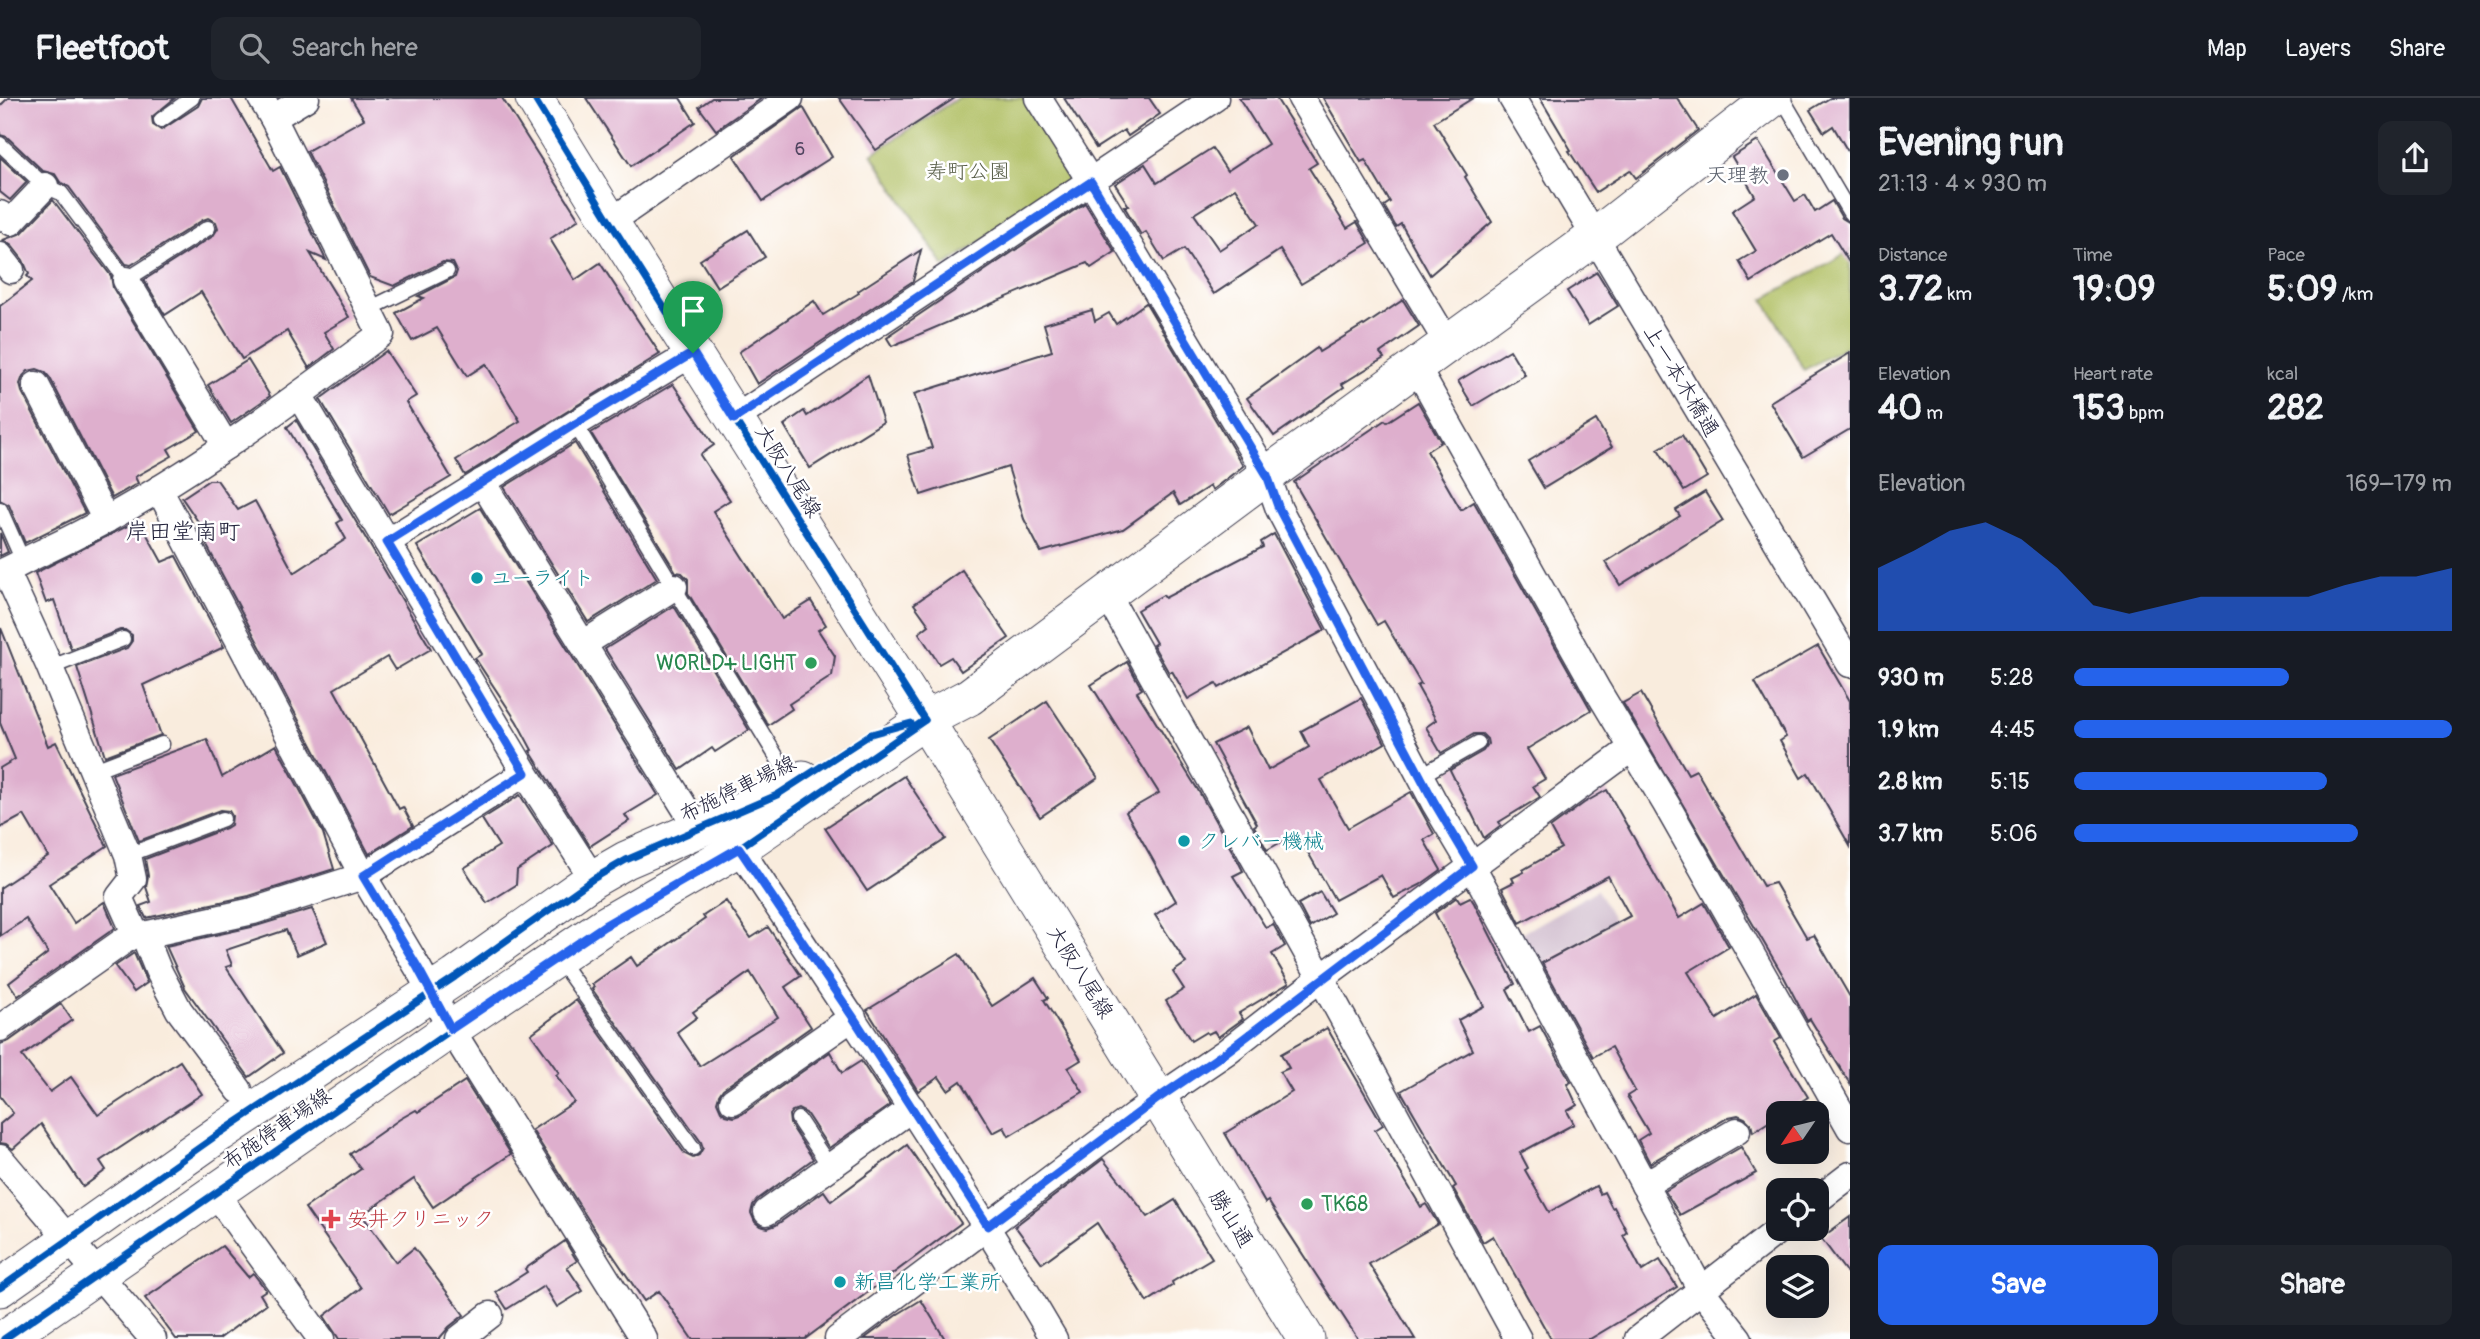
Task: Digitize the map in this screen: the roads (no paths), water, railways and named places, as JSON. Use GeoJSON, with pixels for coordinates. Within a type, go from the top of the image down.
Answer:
{"type":"FeatureCollection","features":[{"type":"Feature","properties":{"kind":"main road","name":"大阪八尾線"},"geometry":{"type":"LineString","coordinates":[[534,98],[925,720],[1157,1099]]}},
{"type":"Feature","properties":{"kind":"main road"},"geometry":{"type":"LineString","coordinates":[[925,720],[969,697],[1108,596],[1267,475],[1594,237],[1773,98]]}},
{"type":"Feature","properties":{"kind":"main road","name":"布施停車場線"},"geometry":{"type":"LineString","coordinates":[[0,1288],[220,1133],[430,993],[593,879],[626,860],[794,785],[871,734],[925,720]]}},
{"type":"Feature","properties":{"kind":"main road","name":"布施停車場線"},"geometry":{"type":"LineString","coordinates":[[4,1339],[557,957],[604,926],[739,848],[925,720]]}},
{"type":"Feature","properties":{"kind":"main road","name":"勝山通"},"geometry":{"type":"LineString","coordinates":[[1157,1099],[1306,1339]]}},
{"type":"Feature","properties":{"kind":"street"},"geometry":{"type":"LineString","coordinates":[[239,1090],[179,1010],[119,897],[133,879],[128,855],[10,568],[106,520],[159,489],[226,446],[381,334],[267,108],[306,98]]}},
{"type":"Feature","properties":{"kind":"street"},"geometry":{"type":"LineString","coordinates":[[610,222],[790,98]]}},
{"type":"Feature","properties":{"kind":"street"},"geometry":{"type":"LineString","coordinates":[[1038,98],[1267,475],[1279,509],[1420,776],[1472,866],[1701,1290],[1739,1339]]}},
{"type":"Feature","properties":{"kind":"street"},"geometry":{"type":"LineString","coordinates":[[734,419],[1215,98]]}},
{"type":"Feature","properties":{"kind":"street"},"geometry":{"type":"LineString","coordinates":[[1301,98],[1448,344]]}},
{"type":"Feature","properties":{"kind":"street","name":"上一本木橋通"},"geometry":{"type":"LineString","coordinates":[[1512,98],[1850,664]]}},
{"type":"Feature","properties":{"kind":"street"},"geometry":{"type":"LineString","coordinates":[[4,224],[45,186]]}},
{"type":"Feature","properties":{"kind":"street"},"geometry":{"type":"LineString","coordinates":[[126,280],[226,446]]}},
{"type":"Feature","properties":{"kind":"street"},"geometry":{"type":"LineString","coordinates":[[387,542],[693,353]]}},
{"type":"Feature","properties":{"kind":"street"},"geometry":{"type":"LineString","coordinates":[[1417,368],[1850,1128]]}},
{"type":"Feature","properties":{"kind":"street"},"geometry":{"type":"LineString","coordinates":[[36,385],[106,520]]}},
{"type":"Feature","properties":{"kind":"street"},"geometry":{"type":"LineString","coordinates":[[299,395],[525,773],[593,879]]}},
{"type":"Feature","properties":{"kind":"street"},"geometry":{"type":"LineString","coordinates":[[482,482],[698,829]]}},
{"type":"Feature","properties":{"kind":"street"},"geometry":{"type":"LineString","coordinates":[[159,489],[363,876],[451,1029],[644,1339]]}},
{"type":"Feature","properties":{"kind":"street"},"geometry":{"type":"LineString","coordinates":[[583,644],[674,587]]}},
{"type":"Feature","properties":{"kind":"street"},"geometry":{"type":"LineString","coordinates":[[1108,596],[1518,1339]]}},
{"type":"Feature","properties":{"kind":"street"},"geometry":{"type":"LineString","coordinates":[[838,1339],[1632,748]]}},
{"type":"Feature","properties":{"kind":"street"},"geometry":{"type":"LineString","coordinates":[[0,1028],[139,934],[253,911],[363,876],[525,773]]}},
{"type":"Feature","properties":{"kind":"street"},"geometry":{"type":"LineString","coordinates":[[739,848],[853,1017],[988,1226],[1054,1339]]}},
{"type":"Feature","properties":{"kind":"street"},"geometry":{"type":"LineString","coordinates":[[733,1101],[853,1017]]}},
{"type":"Feature","properties":{"kind":"street"},"geometry":{"type":"LineString","coordinates":[[767,1212],[912,1108]]}},
{"type":"Feature","properties":{"kind":"street"},"geometry":{"type":"LineString","coordinates":[[1644,1185],[1737,1131]]}},
{"type":"Feature","properties":{"kind":"street"},"geometry":{"type":"LineString","coordinates":[[0,1158],[153,1339]]}},
{"type":"Feature","properties":{"kind":"street"},"geometry":{"type":"LineString","coordinates":[[1829,1191],[1850,1175]]}},
{"type":"Feature","properties":{"kind":"street"},"geometry":{"type":"LineString","coordinates":[[215,1193],[321,1339]]}},
{"type":"Feature","properties":{"kind":"street"},"geometry":{"type":"LineString","coordinates":[[1638,1339],[1766,1240]]}},
{"type":"Feature","properties":{"kind":"street"},"geometry":{"type":"LineString","coordinates":[[459,1339],[490,1315]]}},
{"type":"Feature","properties":{"kind":"lane"},"geometry":{"type":"LineString","coordinates":[[161,120],[192,98]]}},
{"type":"Feature","properties":{"kind":"lane"},"geometry":{"type":"LineString","coordinates":[[1782,98],[1850,213]]}},
{"type":"Feature","properties":{"kind":"lane"},"geometry":{"type":"LineString","coordinates":[[0,144],[45,186],[61,192],[126,280],[208,228]]}},
{"type":"Feature","properties":{"kind":"lane"},"geometry":{"type":"LineString","coordinates":[[369,309],[447,271]]}},
{"type":"Feature","properties":{"kind":"lane"},"geometry":{"type":"LineString","coordinates":[[575,424],[794,785]]}},
{"type":"Feature","properties":{"kind":"lane"},"geometry":{"type":"LineString","coordinates":[[0,509],[10,568]]}},
{"type":"Feature","properties":{"kind":"lane"},"geometry":{"type":"LineString","coordinates":[[49,668],[123,639]]}},
{"type":"Feature","properties":{"kind":"lane"},"geometry":{"type":"LineString","coordinates":[[1420,776],[1478,743]]}},
{"type":"Feature","properties":{"kind":"lane"},"geometry":{"type":"LineString","coordinates":[[92,771],[162,744]]}},
{"type":"Feature","properties":{"kind":"lane"},"geometry":{"type":"LineString","coordinates":[[128,855],[223,819]]}},
{"type":"Feature","properties":{"kind":"lane"},"geometry":{"type":"LineString","coordinates":[[557,957],[693,1148]]}},
{"type":"Feature","properties":{"kind":"lane"},"geometry":{"type":"LineString","coordinates":[[798,1119],[830,1167]]}},
{"type":"Feature","properties":{"kind":"place","name":"天理教"},"geometry":{"type":"Point","coordinates":[1783,175]}},
{"type":"Feature","properties":{"kind":"place","name":"ユーライト"},"geometry":{"type":"Point","coordinates":[477,578]}},
{"type":"Feature","properties":{"kind":"place","name":"WORLD+ LIGHT"},"geometry":{"type":"Point","coordinates":[811,663]}},
{"type":"Feature","properties":{"kind":"place","name":"クレバー機械"},"geometry":{"type":"Point","coordinates":[1184,841]}},
{"type":"Feature","properties":{"kind":"place","name":"TK68"},"geometry":{"type":"Point","coordinates":[1307,1204]}},
{"type":"Feature","properties":{"kind":"place","name":"安井クリニック"},"geometry":{"type":"Point","coordinates":[331,1219]}},
{"type":"Feature","properties":{"kind":"place","name":"新昌化学工業所"},"geometry":{"type":"Point","coordinates":[840,1282]}},
{"type":"Feature","properties":{"kind":"district","name":"岸田堂南町"},"geometry":{"type":"Point","coordinates":[183,531]}},
{"type":"Feature","properties":{"kind":"park label","name":"寿町公園"},"geometry":{"type":"Point","coordinates":[968,171]}}]}
